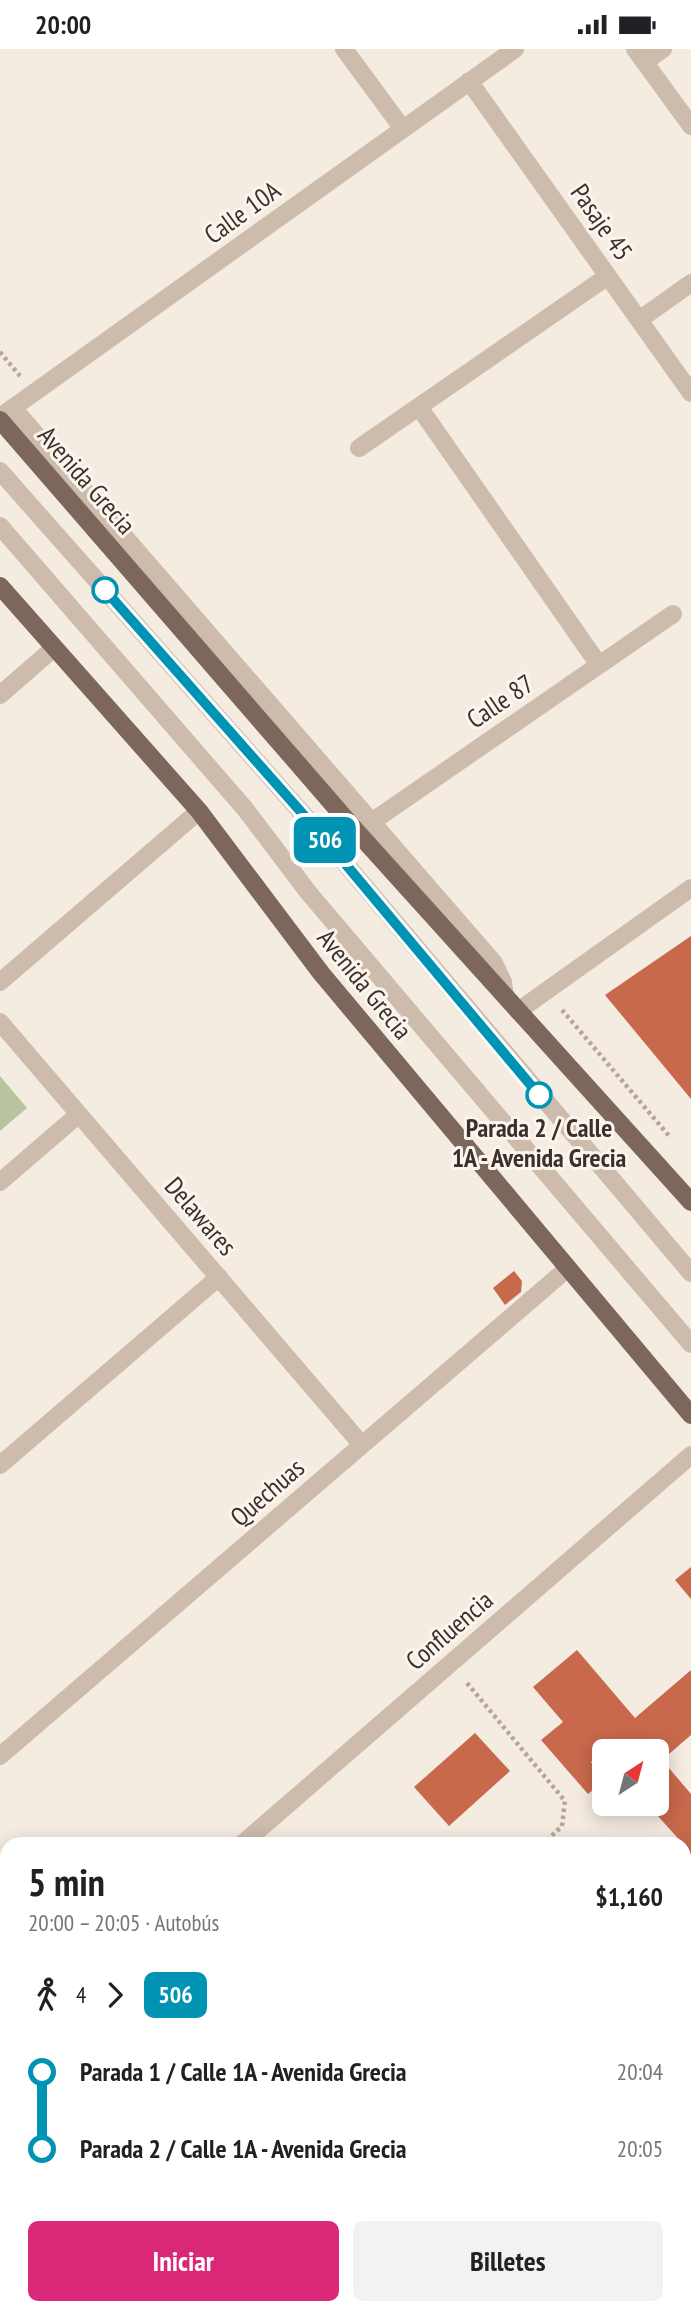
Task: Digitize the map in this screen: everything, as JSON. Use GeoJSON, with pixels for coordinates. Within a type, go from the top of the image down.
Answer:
{"type":"FeatureCollection","features":[{"type":"Feature","properties":{"kind":"main road","name":"Avenida Grecia"},"geometry":{"type":"LineString","coordinates":[[4,415],[364,827],[518,1011],[691,1202]]}},
{"type":"Feature","properties":{"kind":"main road","name":"Avenida Grecia"},"geometry":{"type":"LineString","coordinates":[[0,586],[199,811],[321,973],[691,1415]]}},
{"type":"Feature","properties":{"kind":"street"},"geometry":{"type":"LineString","coordinates":[[344,49],[403,129]]}},
{"type":"Feature","properties":{"kind":"street","name":"Calle 10A"},"geometry":{"type":"LineString","coordinates":[[4,415],[515,49]]}},
{"type":"Feature","properties":{"kind":"street"},"geometry":{"type":"LineString","coordinates":[[663,49],[639,55],[691,126]]}},
{"type":"Feature","properties":{"kind":"street","name":"Pasaje 45"},"geometry":{"type":"LineString","coordinates":[[469,81],[691,393]]}},
{"type":"Feature","properties":{"kind":"street"},"geometry":{"type":"LineString","coordinates":[[359,448],[608,276]]}},
{"type":"Feature","properties":{"kind":"street"},"geometry":{"type":"LineString","coordinates":[[639,320],[691,283]]}},
{"type":"Feature","properties":{"kind":"street"},"geometry":{"type":"LineString","coordinates":[[419,407],[599,665]]}},
{"type":"Feature","properties":{"kind":"street"},"geometry":{"type":"LineString","coordinates":[[0,471],[317,830],[691,1273]]}},
{"type":"Feature","properties":{"kind":"street"},"geometry":{"type":"LineString","coordinates":[[0,526],[246,810],[308,892],[691,1344]]}},
{"type":"Feature","properties":{"kind":"street","name":"Calle 87"},"geometry":{"type":"LineString","coordinates":[[364,827],[673,614]]}},
{"type":"Feature","properties":{"kind":"street"},"geometry":{"type":"LineString","coordinates":[[0,695],[54,648]]}},
{"type":"Feature","properties":{"kind":"street"},"geometry":{"type":"LineString","coordinates":[[0,982],[199,811]]}},
{"type":"Feature","properties":{"kind":"street"},"geometry":{"type":"LineString","coordinates":[[518,1011],[691,888]]}},
{"type":"Feature","properties":{"kind":"street","name":"Delawares"},"geometry":{"type":"LineString","coordinates":[[0,1022],[362,1445]]}},
{"type":"Feature","properties":{"kind":"street"},"geometry":{"type":"LineString","coordinates":[[0,1182],[79,1114]]}},
{"type":"Feature","properties":{"kind":"street","name":"Quechuas"},"geometry":{"type":"LineString","coordinates":[[0,1756],[568,1268]]}},
{"type":"Feature","properties":{"kind":"street"},"geometry":{"type":"LineString","coordinates":[[0,1465],[219,1277]]}},
{"type":"Feature","properties":{"kind":"street","name":"Confluencia"},"geometry":{"type":"LineString","coordinates":[[250,1837],[691,1455]]}},
{"type":"Feature","properties":{"kind":"path"},"geometry":{"type":"LineString","coordinates":[[451,1663],[565,1801],[562,1826],[550,1837]]}},
{"type":"Feature","properties":{"kind":"green space"},"geometry":{"type":"Polygon","coordinates":[[[0,1076],[27,1108],[0,1131],[0,1076]]]}},
{"type":"Feature","properties":{"kind":"building"},"geometry":{"type":"Polygon","coordinates":[[[691,936],[691,1099],[605,995],[691,936]]]}},
{"type":"Feature","properties":{"kind":"building"},"geometry":{"type":"Polygon","coordinates":[[[514,1271],[522,1281],[521,1292],[505,1305],[493,1288],[514,1271]]]}},
{"type":"Feature","properties":{"kind":"building"},"geometry":{"type":"Polygon","coordinates":[[[691,1567],[691,1599],[675,1580],[691,1567]]]}},
{"type":"Feature","properties":{"kind":"building"},"geometry":{"type":"Polygon","coordinates":[[[577,1650],[635,1718],[691,1670],[691,1735],[669,1754],[669,1739],[592,1739],[592,1791],[588,1794],[541,1740],[563,1722],[533,1687],[577,1650]]]}},
{"type":"Feature","properties":{"kind":"building"},"geometry":{"type":"Polygon","coordinates":[[[475,1733],[510,1771],[449,1826],[414,1787],[475,1733]]]}},
{"type":"Feature","properties":{"kind":"building"},"geometry":{"type":"Polygon","coordinates":[[[669,1768],[691,1794],[691,1837],[677,1837],[659,1817],[669,1816],[669,1768]]]}},
{"type":"Feature","properties":{"kind":"bus line","name":"506"},"geometry":{"type":"LineString","coordinates":[[105,590],[317,830],[539,1095]]}},
{"type":"Feature","properties":{"kind":"place","name":"Parada 2 / Calle 1A - Avenida Grecia"},"geometry":{"type":"Point","coordinates":[539,1095]}}]}
